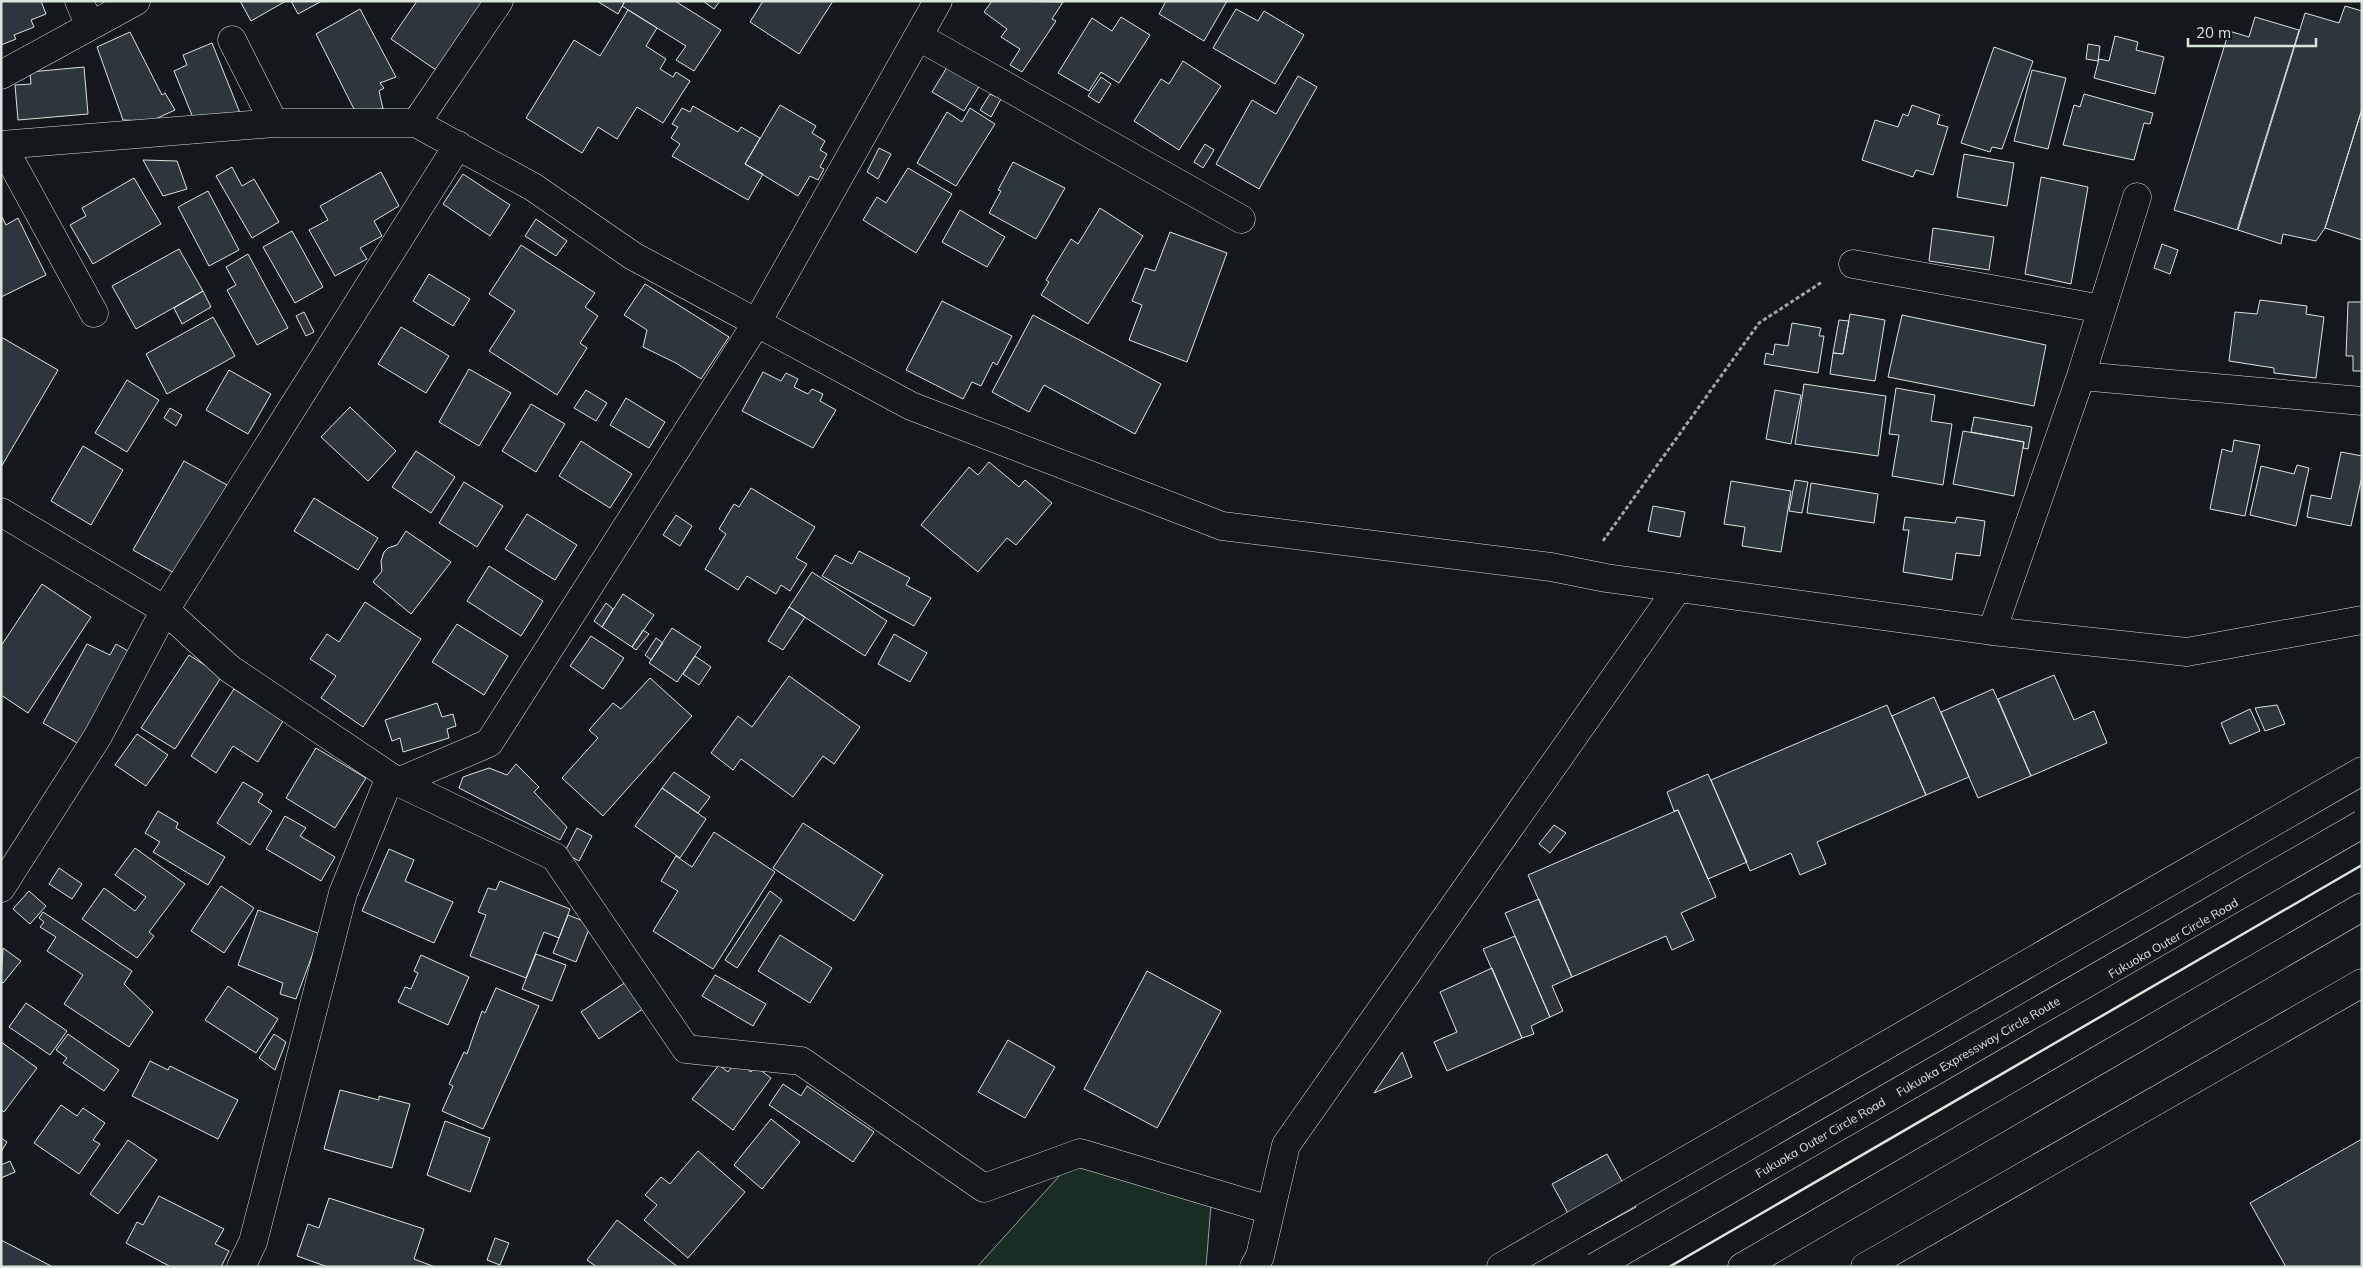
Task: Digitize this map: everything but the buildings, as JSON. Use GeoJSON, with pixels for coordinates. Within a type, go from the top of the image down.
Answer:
{"type":"FeatureCollection","features":[{"type":"Feature","properties":{"kind":"main road"},"geometry":{"type":"LineString","coordinates":[[79,1],[90,26]]}},
{"type":"Feature","properties":{"kind":"main road"},"geometry":{"type":"LineString","coordinates":[[1,75],[136,1]]}},
{"type":"Feature","properties":{"kind":"main road"},"geometry":{"type":"LineString","coordinates":[[416,123],[499,1]]}},
{"type":"Feature","properties":{"kind":"main road"},"geometry":{"type":"LineString","coordinates":[[241,1267],[253,1242],[343,893],[386,787],[489,743],[756,324],[938,1]]}},
{"type":"Feature","properties":{"kind":"main road"},"geometry":{"type":"LineString","coordinates":[[919,37],[1241,218]]}},
{"type":"Feature","properties":{"kind":"main road"},"geometry":{"type":"LineString","coordinates":[[232,40],[274,124]]}},
{"type":"Feature","properties":{"kind":"main road"},"geometry":{"type":"LineString","coordinates":[[94,313],[2,145],[274,124],[416,123],[533,187],[634,256],[756,324],[912,406],[1222,526],[1551,567],[1606,578],[1992,630],[2187,652],[2362,620]]}},
{"type":"Feature","properties":{"kind":"main road"},"geometry":{"type":"LineString","coordinates":[[1,888],[98,736],[165,610],[458,145]]}},
{"type":"Feature","properties":{"kind":"main road"},"geometry":{"type":"LineString","coordinates":[[1992,630],[2081,376],[2137,197]]}},
{"type":"Feature","properties":{"kind":"main road"},"geometry":{"type":"LineString","coordinates":[[1853,264],[2102,309]]}},
{"type":"Feature","properties":{"kind":"main road"},"geometry":{"type":"LineString","coordinates":[[2081,376],[2362,402]]}},
{"type":"Feature","properties":{"kind":"main road"},"geometry":{"type":"LineString","coordinates":[[1,512],[165,610],[230,669],[398,782],[555,857],[686,1049],[801,1061],[984,1188],[1080,1153],[1270,1210]]}},
{"type":"Feature","properties":{"kind":"main road"},"geometry":{"type":"LineString","coordinates":[[1254,1267],[1260,1256],[1286,1145],[1678,588]]}},
{"type":"Feature","properties":{"kind":"main road"},"geometry":{"type":"LineString","coordinates":[[1502,1267],[2362,771]]}},
{"type":"Feature","properties":{"kind":"main road","name":"Fukuoka Expressway Circle Route"},"geometry":{"type":"LineString","coordinates":[[1594,1267],[2362,824]]}},
{"type":"Feature","properties":{"kind":"main road","name":"Fukuoka Outer Circle Road"},"geometry":{"type":"LineString","coordinates":[[1594,1267],[2362,831]]}},
{"type":"Feature","properties":{"kind":"main road"},"geometry":{"type":"LineString","coordinates":[[1742,1267],[2362,907]]}},
{"type":"Feature","properties":{"kind":"main road"},"geometry":{"type":"LineString","coordinates":[[1755,1267],[2362,924]]}},
{"type":"Feature","properties":{"kind":"main road"},"geometry":{"type":"LineString","coordinates":[[1864,1267],[2362,983]]}},
{"type":"Feature","properties":{"kind":"path"},"geometry":{"type":"LineString","coordinates":[[1597,548],[1759,323],[1853,264]]}},
{"type":"Feature","properties":{"kind":"green space"},"geometry":{"type":"Polygon","coordinates":[[[1080,1153],[1212,1192],[1206,1267],[977,1267],[1080,1153]]]}},
{"type":"Feature","properties":{"kind":"wall"},"geometry":{"type":"LineString","coordinates":[[1669,1267],[2362,865]]}}]}
